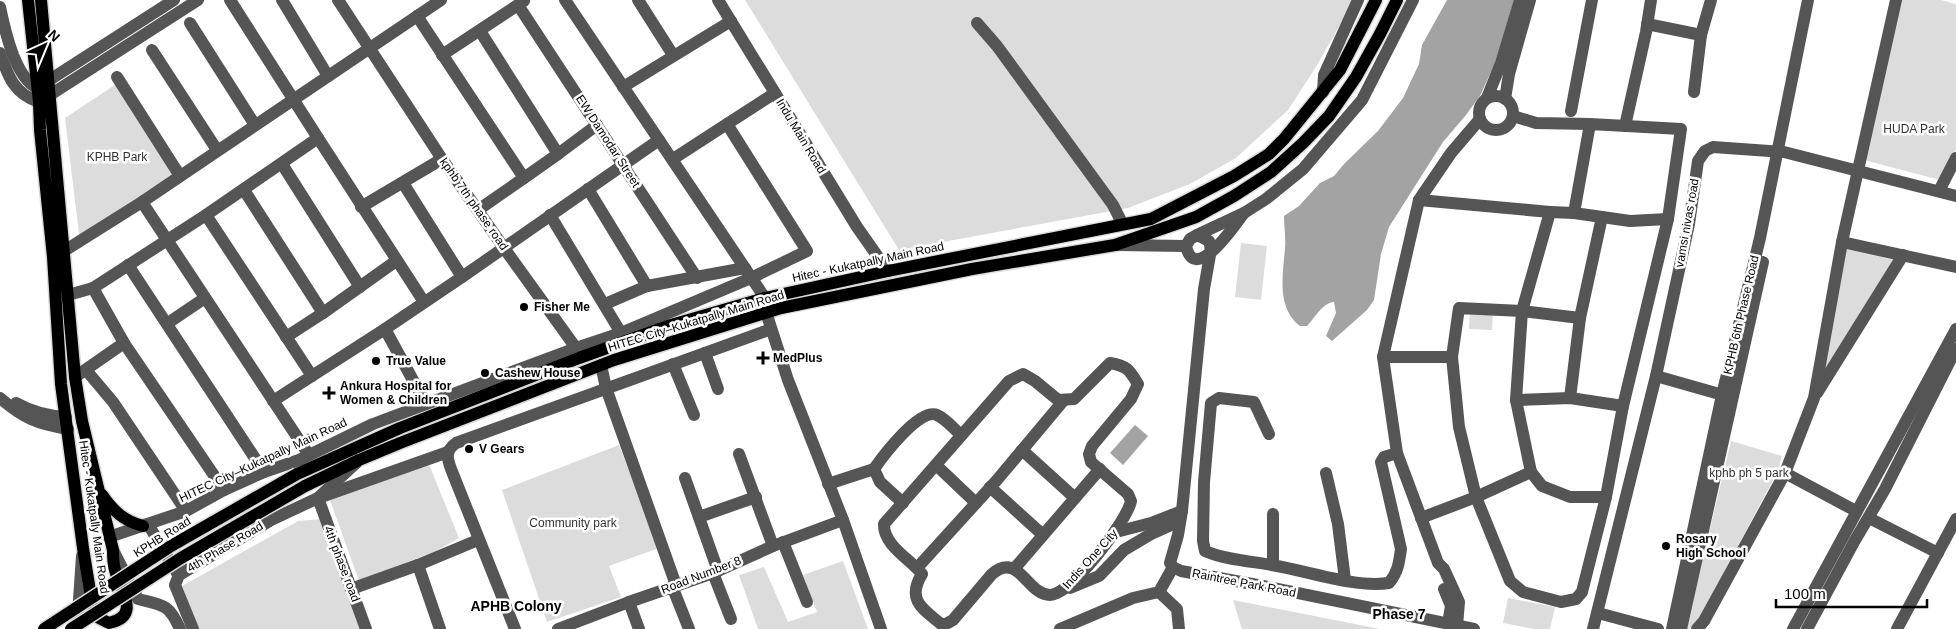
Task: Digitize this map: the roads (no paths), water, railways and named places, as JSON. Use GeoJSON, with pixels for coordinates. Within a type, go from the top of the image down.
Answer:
{"type":"FeatureCollection","features":[{"type":"Feature","properties":{"kind":"main road"},"geometry":{"type":"LineString","coordinates":[[28,0],[43,92]]}},
{"type":"Feature","properties":{"kind":"main road"},"geometry":{"type":"LineString","coordinates":[[41,0],[43,92],[40,130],[54,257],[60,384],[67,423]]}},
{"type":"Feature","properties":{"kind":"main road","name":"Hitec - Kukatpally Main Road"},"geometry":{"type":"LineString","coordinates":[[297,474],[400,428],[578,353],[671,325],[764,298],[1122,223],[1151,219],[1234,176],[1269,154],[1340,70],[1376,0]]}},
{"type":"Feature","properties":{"kind":"main road","name":"HITEC City–Kukatpally Main Road"},"geometry":{"type":"LineString","coordinates":[[71,629],[181,558],[305,486],[359,460],[601,366],[694,334],[780,308],[972,269],[1115,245],[1196,216],[1234,196],[1271,172],[1329,116],[1356,77],[1397,0]]}},
{"type":"Feature","properties":{"kind":"main road","name":"Hitec - Kukatpally Main Road"},"geometry":{"type":"LineString","coordinates":[[43,92],[64,251],[75,377],[82,421],[113,550],[114,569],[126,599],[127,609],[122,619],[109,623],[99,618],[92,603],[82,548],[67,423]]}},
{"type":"Feature","properties":{"kind":"main road","name":"KPHB Road"},"geometry":{"type":"LineString","coordinates":[[44,629],[171,546],[297,474]]}},
{"type":"Feature","properties":{"kind":"main road"},"geometry":{"type":"LineString","coordinates":[[98,488],[108,504],[122,518],[145,525]]}},
{"type":"Feature","properties":{"kind":"street"},"geometry":{"type":"LineString","coordinates":[[43,92],[174,0]]}},
{"type":"Feature","properties":{"kind":"street"},"geometry":{"type":"LineString","coordinates":[[0,53],[12,84],[26,98],[43,92],[198,0]]}},
{"type":"Feature","properties":{"kind":"street"},"geometry":{"type":"LineString","coordinates":[[230,0],[424,302]]}},
{"type":"Feature","properties":{"kind":"street"},"geometry":{"type":"LineString","coordinates":[[282,0],[328,76]]}},
{"type":"Feature","properties":{"kind":"street","name":"kphb 7th phase road"},"geometry":{"type":"LineString","coordinates":[[338,0],[442,159],[578,353]]}},
{"type":"Feature","properties":{"kind":"street"},"geometry":{"type":"LineString","coordinates":[[64,251],[142,202],[441,0]]}},
{"type":"Feature","properties":{"kind":"street"},"geometry":{"type":"LineString","coordinates":[[566,0],[764,298]]}},
{"type":"Feature","properties":{"kind":"street"},"geometry":{"type":"LineString","coordinates":[[638,0],[673,56]]}},
{"type":"Feature","properties":{"kind":"street","name":"Indu Main Road"},"geometry":{"type":"LineString","coordinates":[[718,0],[857,227],[888,271]]}},
{"type":"Feature","properties":{"kind":"street"},"geometry":{"type":"LineString","coordinates":[[1323,92],[1324,75],[1358,0]]}},
{"type":"Feature","properties":{"kind":"street"},"geometry":{"type":"LineString","coordinates":[[1204,289],[1189,252],[1190,239],[1244,213],[1266,200],[1304,169],[1362,100],[1413,0]]}},
{"type":"Feature","properties":{"kind":"street"},"geometry":{"type":"LineString","coordinates":[[1487,98],[1496,96],[1505,99],[1511,106],[1513,116],[1507,126],[1497,130],[1486,128],[1480,119],[1480,107],[1487,98],[1501,64],[1520,0]]}},
{"type":"Feature","properties":{"kind":"street"},"geometry":{"type":"LineString","coordinates":[[1505,99],[1509,74],[1530,0]]}},
{"type":"Feature","properties":{"kind":"street"},"geometry":{"type":"LineString","coordinates":[[1571,111],[1592,0]]}},
{"type":"Feature","properties":{"kind":"street"},"geometry":{"type":"LineString","coordinates":[[1625,126],[1651,0]]}},
{"type":"Feature","properties":{"kind":"street"},"geometry":{"type":"LineString","coordinates":[[1694,92],[1702,35],[1711,0]]}},
{"type":"Feature","properties":{"kind":"street","name":"KPHB 6th Phase Road"},"geometry":{"type":"LineString","coordinates":[[1672,629],[1727,396],[1773,216],[1780,152],[1808,0]]}},
{"type":"Feature","properties":{"kind":"street","name":"KPHB 6th Phase Road"},"geometry":{"type":"LineString","coordinates":[[1780,152],[1816,0]]}},
{"type":"Feature","properties":{"kind":"street"},"geometry":{"type":"LineString","coordinates":[[1814,398],[1842,242],[1896,0]]}},
{"type":"Feature","properties":{"kind":"street"},"geometry":{"type":"LineString","coordinates":[[442,55],[522,2]]}},
{"type":"Feature","properties":{"kind":"street","name":"EW Damodar Street"},"geometry":{"type":"LineString","coordinates":[[522,2],[597,125],[697,278]]}},
{"type":"Feature","properties":{"kind":"street"},"geometry":{"type":"LineString","coordinates":[[0,7],[17,65],[28,84],[43,92]]}},
{"type":"Feature","properties":{"kind":"street"},"geometry":{"type":"LineString","coordinates":[[417,16],[524,178]]}},
{"type":"Feature","properties":{"kind":"street"},"geometry":{"type":"LineString","coordinates":[[623,87],[731,21]]}},
{"type":"Feature","properties":{"kind":"street"},"geometry":{"type":"LineString","coordinates":[[190,23],[255,125]]}},
{"type":"Feature","properties":{"kind":"street"},"geometry":{"type":"LineString","coordinates":[[977,23],[997,46],[1113,205],[1122,223]]}},
{"type":"Feature","properties":{"kind":"street"},"geometry":{"type":"LineString","coordinates":[[1647,24],[1664,29],[1702,35]]}},
{"type":"Feature","properties":{"kind":"street"},"geometry":{"type":"LineString","coordinates":[[480,31],[558,154]]}},
{"type":"Feature","properties":{"kind":"street"},"geometry":{"type":"LineString","coordinates":[[152,50],[218,150]]}},
{"type":"Feature","properties":{"kind":"street"},"geometry":{"type":"LineString","coordinates":[[117,76],[180,176]]}},
{"type":"Feature","properties":{"kind":"street"},"geometry":{"type":"LineString","coordinates":[[673,159],[775,93]]}},
{"type":"Feature","properties":{"kind":"street"},"geometry":{"type":"LineString","coordinates":[[1513,116],[1536,124],[1590,124],[1681,129],[1668,220],[1623,406],[1606,497],[1582,592],[1576,599],[1561,602],[1523,592],[1510,581],[1476,496],[1459,427],[1452,358],[1459,308],[1522,311],[1580,318]]}},
{"type":"Feature","properties":{"kind":"street"},"geometry":{"type":"LineString","coordinates":[[1453,625],[1451,606],[1437,572],[1438,563],[1397,453],[1383,357],[1419,200],[1451,153],[1480,119]]}},
{"type":"Feature","properties":{"kind":"street"},"geometry":{"type":"LineString","coordinates":[[605,304],[647,286],[697,278],[748,273],[807,251],[727,124]]}},
{"type":"Feature","properties":{"kind":"street"},"geometry":{"type":"LineString","coordinates":[[1574,213],[1590,124]]}},
{"type":"Feature","properties":{"kind":"street"},"geometry":{"type":"LineString","coordinates":[[478,210],[597,125]]}},
{"type":"Feature","properties":{"kind":"street"},"geometry":{"type":"LineString","coordinates":[[68,295],[92,288],[167,241],[318,138]]}},
{"type":"Feature","properties":{"kind":"street"},"geometry":{"type":"LineString","coordinates":[[273,401],[462,277],[659,140]]}},
{"type":"Feature","properties":{"kind":"street","name":"vamsi nivas road"},"geometry":{"type":"LineString","coordinates":[[1593,629],[1656,376],[1690,224],[1698,161],[1705,151],[1713,147],[1780,152],[1956,196]]}},
{"type":"Feature","properties":{"kind":"street"},"geometry":{"type":"LineString","coordinates":[[1939,191],[1956,158]]}},
{"type":"Feature","properties":{"kind":"street"},"geometry":{"type":"LineString","coordinates":[[362,207],[442,159]]}},
{"type":"Feature","properties":{"kind":"street"},"geometry":{"type":"LineString","coordinates":[[282,164],[360,286]]}},
{"type":"Feature","properties":{"kind":"street"},"geometry":{"type":"LineString","coordinates":[[403,183],[462,277]]}},
{"type":"Feature","properties":{"kind":"street"},"geometry":{"type":"LineString","coordinates":[[588,189],[647,286]]}},
{"type":"Feature","properties":{"kind":"street"},"geometry":{"type":"LineString","coordinates":[[244,190],[323,312]]}},
{"type":"Feature","properties":{"kind":"street"},"geometry":{"type":"LineString","coordinates":[[1419,200],[1574,213],[1630,221],[1668,220]]}},
{"type":"Feature","properties":{"kind":"street"},"geometry":{"type":"LineString","coordinates":[[142,202],[309,455]]}},
{"type":"Feature","properties":{"kind":"street"},"geometry":{"type":"LineString","coordinates":[[1550,212],[1522,311],[1516,400],[1531,472],[1542,486],[1570,497],[1606,497]]}},
{"type":"Feature","properties":{"kind":"street"},"geometry":{"type":"LineString","coordinates":[[1115,245],[1189,252],[1201,259],[1210,254],[1244,213]]}},
{"type":"Feature","properties":{"kind":"street"},"geometry":{"type":"LineString","coordinates":[[206,215],[312,376]]}},
{"type":"Feature","properties":{"kind":"street"},"geometry":{"type":"LineString","coordinates":[[550,215],[622,333]]}},
{"type":"Feature","properties":{"kind":"street"},"geometry":{"type":"LineString","coordinates":[[1570,398],[1580,318],[1602,218]]}},
{"type":"Feature","properties":{"kind":"street"},"geometry":{"type":"LineString","coordinates":[[1060,629],[1160,588],[1173,566],[1181,516],[1204,289],[1211,248],[1209,241],[1197,235]]}},
{"type":"Feature","properties":{"kind":"street"},"geometry":{"type":"LineString","coordinates":[[1842,242],[1956,267]]}},
{"type":"Feature","properties":{"kind":"street"},"geometry":{"type":"LineString","coordinates":[[1697,629],[1704,621],[1785,473],[1814,398],[1903,255]]}},
{"type":"Feature","properties":{"kind":"street"},"geometry":{"type":"LineString","coordinates":[[286,337],[396,261]]}},
{"type":"Feature","properties":{"kind":"street"},"geometry":{"type":"LineString","coordinates":[[128,265],[168,323],[264,472]]}},
{"type":"Feature","properties":{"kind":"street","name":"HITEC City–Kukatpally Main Road"},"geometry":{"type":"LineString","coordinates":[[145,525],[186,511],[224,490],[264,472],[300,460],[373,424],[426,404],[578,353],[748,273]]}},
{"type":"Feature","properties":{"kind":"street"},"geometry":{"type":"LineString","coordinates":[[92,288],[124,343],[224,490]]}},
{"type":"Feature","properties":{"kind":"street"},"geometry":{"type":"LineString","coordinates":[[168,323],[205,298]]}},
{"type":"Feature","properties":{"kind":"street"},"geometry":{"type":"LineString","coordinates":[[766,312],[788,380],[843,520],[881,629]]}},
{"type":"Feature","properties":{"kind":"street"},"geometry":{"type":"LineString","coordinates":[[385,329],[426,404]]}},
{"type":"Feature","properties":{"kind":"street"},"geometry":{"type":"LineString","coordinates":[[318,498],[448,452],[456,443],[771,329]]}},
{"type":"Feature","properties":{"kind":"street"},"geometry":{"type":"LineString","coordinates":[[1793,629],[1956,329]]}},
{"type":"Feature","properties":{"kind":"street"},"geometry":{"type":"LineString","coordinates":[[75,377],[124,343]]}},
{"type":"Feature","properties":{"kind":"street"},"geometry":{"type":"LineString","coordinates":[[1806,629],[1870,518],[1956,349]]}},
{"type":"Feature","properties":{"kind":"street"},"geometry":{"type":"LineString","coordinates":[[705,353],[718,389]]}},
{"type":"Feature","properties":{"kind":"street"},"geometry":{"type":"LineString","coordinates":[[1383,357],[1452,358]]}},
{"type":"Feature","properties":{"kind":"street","name":"Indis One City"},"geometry":{"type":"LineString","coordinates":[[1014,569],[1042,593],[1051,595],[1063,591],[1076,579],[1116,532],[1131,501],[1128,494],[1091,462],[1089,454],[1092,446],[1131,399],[1138,384],[1131,372],[1124,365],[1110,363],[1074,399],[1064,400]]}},
{"type":"Feature","properties":{"kind":"street"},"geometry":{"type":"LineString","coordinates":[[674,364],[694,415]]}},
{"type":"Feature","properties":{"kind":"street"},"geometry":{"type":"LineString","coordinates":[[601,366],[606,388],[689,629]]}},
{"type":"Feature","properties":{"kind":"street"},"geometry":{"type":"LineString","coordinates":[[86,370],[113,402],[186,511]]}},
{"type":"Feature","properties":{"kind":"street"},"geometry":{"type":"LineString","coordinates":[[1064,400],[1058,400],[1035,381],[1023,374],[1009,381],[884,524],[887,539],[922,574],[916,583],[916,600],[919,606],[941,624],[946,624],[953,620],[999,568],[1005,566],[1014,569],[1100,469]]}},
{"type":"Feature","properties":{"kind":"street"},"geometry":{"type":"LineString","coordinates":[[1656,376],[1727,396]]}},
{"type":"Feature","properties":{"kind":"street"},"geometry":{"type":"LineString","coordinates":[[0,391],[11,401],[28,410],[52,416],[67,423]]}},
{"type":"Feature","properties":{"kind":"street","name":"KPHB 6th Phase Road"},"geometry":{"type":"LineString","coordinates":[[1681,629],[1727,396]]}},
{"type":"Feature","properties":{"kind":"street","name":"Hitec - Kukatpally Main Road"},"geometry":{"type":"LineString","coordinates":[[0,398],[26,418],[48,426],[67,423]]}},
{"type":"Feature","properties":{"kind":"street"},"geometry":{"type":"LineString","coordinates":[[1269,434],[1254,402],[1219,398],[1211,403],[1204,482],[1203,542],[1205,551],[1216,556],[1273,565],[1372,585],[1389,583],[1397,574],[1401,549],[1381,462],[1384,457],[1397,453]]}},
{"type":"Feature","properties":{"kind":"street"},"geometry":{"type":"LineString","coordinates":[[1516,400],[1570,398],[1623,406]]}},
{"type":"Feature","properties":{"kind":"street"},"geometry":{"type":"LineString","coordinates":[[917,568],[990,487],[1064,400]]}},
{"type":"Feature","properties":{"kind":"street"},"geometry":{"type":"LineString","coordinates":[[828,484],[874,469],[919,418],[930,414],[937,415],[961,435]]}},
{"type":"Feature","properties":{"kind":"street"},"geometry":{"type":"LineString","coordinates":[[1022,450],[1075,498]]}},
{"type":"Feature","properties":{"kind":"street"},"geometry":{"type":"LineString","coordinates":[[448,452],[451,469],[515,629]]}},
{"type":"Feature","properties":{"kind":"street"},"geometry":{"type":"LineString","coordinates":[[738,454],[756,498],[807,602]]}},
{"type":"Feature","properties":{"kind":"street","name":"HITEC City–Kukatpally Main Road"},"geometry":{"type":"LineString","coordinates":[[271,520],[318,498],[359,460]]}},
{"type":"Feature","properties":{"kind":"street"},"geometry":{"type":"LineString","coordinates":[[936,465],[976,503]]}},
{"type":"Feature","properties":{"kind":"street"},"geometry":{"type":"LineString","coordinates":[[874,469],[880,482],[903,503]]}},
{"type":"Feature","properties":{"kind":"street"},"geometry":{"type":"LineString","coordinates":[[1421,518],[1531,472]]}},
{"type":"Feature","properties":{"kind":"street"},"geometry":{"type":"LineString","coordinates":[[1326,473],[1338,524],[1345,580]]}},
{"type":"Feature","properties":{"kind":"street"},"geometry":{"type":"LineString","coordinates":[[1785,473],[1856,511]]}},
{"type":"Feature","properties":{"kind":"street"},"geometry":{"type":"LineString","coordinates":[[685,478],[731,619]]}},
{"type":"Feature","properties":{"kind":"street"},"geometry":{"type":"LineString","coordinates":[[990,487],[1043,535]]}},
{"type":"Feature","properties":{"kind":"street","name":"4th phase road"},"geometry":{"type":"LineString","coordinates":[[318,498],[366,629]]}},
{"type":"Feature","properties":{"kind":"street"},"geometry":{"type":"LineString","coordinates":[[699,518],[756,498]]}},
{"type":"Feature","properties":{"kind":"street"},"geometry":{"type":"LineString","coordinates":[[1273,514],[1273,565]]}},
{"type":"Feature","properties":{"kind":"street"},"geometry":{"type":"LineString","coordinates":[[1116,532],[1181,516]]}},
{"type":"Feature","properties":{"kind":"street"},"geometry":{"type":"LineString","coordinates":[[1124,550],[1181,516]]}},
{"type":"Feature","properties":{"kind":"street"},"geometry":{"type":"LineString","coordinates":[[1870,518],[1938,553]]}},
{"type":"Feature","properties":{"kind":"street"},"geometry":{"type":"LineString","coordinates":[[1897,629],[1956,519]]}},
{"type":"Feature","properties":{"kind":"street","name":"4th Phase Road"},"geometry":{"type":"LineString","coordinates":[[193,629],[175,586],[179,575],[271,520]]}},
{"type":"Feature","properties":{"kind":"street","name":"Road Number 8"},"geometry":{"type":"LineString","coordinates":[[558,629],[716,572],[778,544],[843,520]]}},
{"type":"Feature","properties":{"kind":"street"},"geometry":{"type":"LineString","coordinates":[[145,525],[179,575]]}},
{"type":"Feature","properties":{"kind":"street","name":"Hitec - Kukatpally Main Road"},"geometry":{"type":"LineString","coordinates":[[110,537],[145,525]]}},
{"type":"Feature","properties":{"kind":"street"},"geometry":{"type":"LineString","coordinates":[[1063,591],[1099,576],[1124,550],[1136,528]]}},
{"type":"Feature","properties":{"kind":"street"},"geometry":{"type":"LineString","coordinates":[[351,588],[418,565],[478,540]]}},
{"type":"Feature","properties":{"kind":"street"},"geometry":{"type":"LineString","coordinates":[[77,629],[82,548]]}},
{"type":"Feature","properties":{"kind":"street"},"geometry":{"type":"LineString","coordinates":[[113,550],[138,599],[160,604],[170,610],[180,629]]}},
{"type":"Feature","properties":{"kind":"street"},"geometry":{"type":"LineString","coordinates":[[418,565],[440,629]]}},
{"type":"Feature","properties":{"kind":"street","name":"Raintree Park Road"},"geometry":{"type":"LineString","coordinates":[[1173,566],[1474,629]]}},
{"type":"Feature","properties":{"kind":"street"},"geometry":{"type":"LineString","coordinates":[[1160,588],[1178,599],[1182,605]]}},
{"type":"Feature","properties":{"kind":"street"},"geometry":{"type":"LineString","coordinates":[[1160,588],[1177,608],[1180,629]]}},
{"type":"Feature","properties":{"kind":"street"},"geometry":{"type":"LineString","coordinates":[[629,602],[639,629]]}},
{"type":"Feature","properties":{"kind":"street"},"geometry":{"type":"LineString","coordinates":[[1598,613],[1658,629]]}},
{"type":"Feature","properties":{"kind":"place","name":"Fisher Me"},"geometry":{"type":"Point","coordinates":[524,307]}},
{"type":"Feature","properties":{"kind":"place","name":"MedPlus"},"geometry":{"type":"Point","coordinates":[763,358]}},
{"type":"Feature","properties":{"kind":"place","name":"True Value"},"geometry":{"type":"Point","coordinates":[376,361]}},
{"type":"Feature","properties":{"kind":"place","name":"Cashew House"},"geometry":{"type":"Point","coordinates":[485,373]}},
{"type":"Feature","properties":{"kind":"place","name":"Ankura Hospital for Women & Children"},"geometry":{"type":"Point","coordinates":[329,393]}},
{"type":"Feature","properties":{"kind":"place","name":"V Gears"},"geometry":{"type":"Point","coordinates":[469,449]}},
{"type":"Feature","properties":{"kind":"place","name":"Rosary High School"},"geometry":{"type":"Point","coordinates":[1666,546]}},
{"type":"Feature","properties":{"kind":"district","name":"APHB Colony"},"geometry":{"type":"Point","coordinates":[516,606]}},
{"type":"Feature","properties":{"kind":"district","name":"Phase 7"},"geometry":{"type":"Point","coordinates":[1399,614]}},
{"type":"Feature","properties":{"kind":"park label","name":"HUDA Park"},"geometry":{"type":"Point","coordinates":[1914,129]}},
{"type":"Feature","properties":{"kind":"park label","name":"KPHB Park"},"geometry":{"type":"Point","coordinates":[117,157]}},
{"type":"Feature","properties":{"kind":"park label","name":"kphb ph 5 park"},"geometry":{"type":"Point","coordinates":[1749,473]}},
{"type":"Feature","properties":{"kind":"park label","name":"Community park"},"geometry":{"type":"Point","coordinates":[573,523]}}]}
